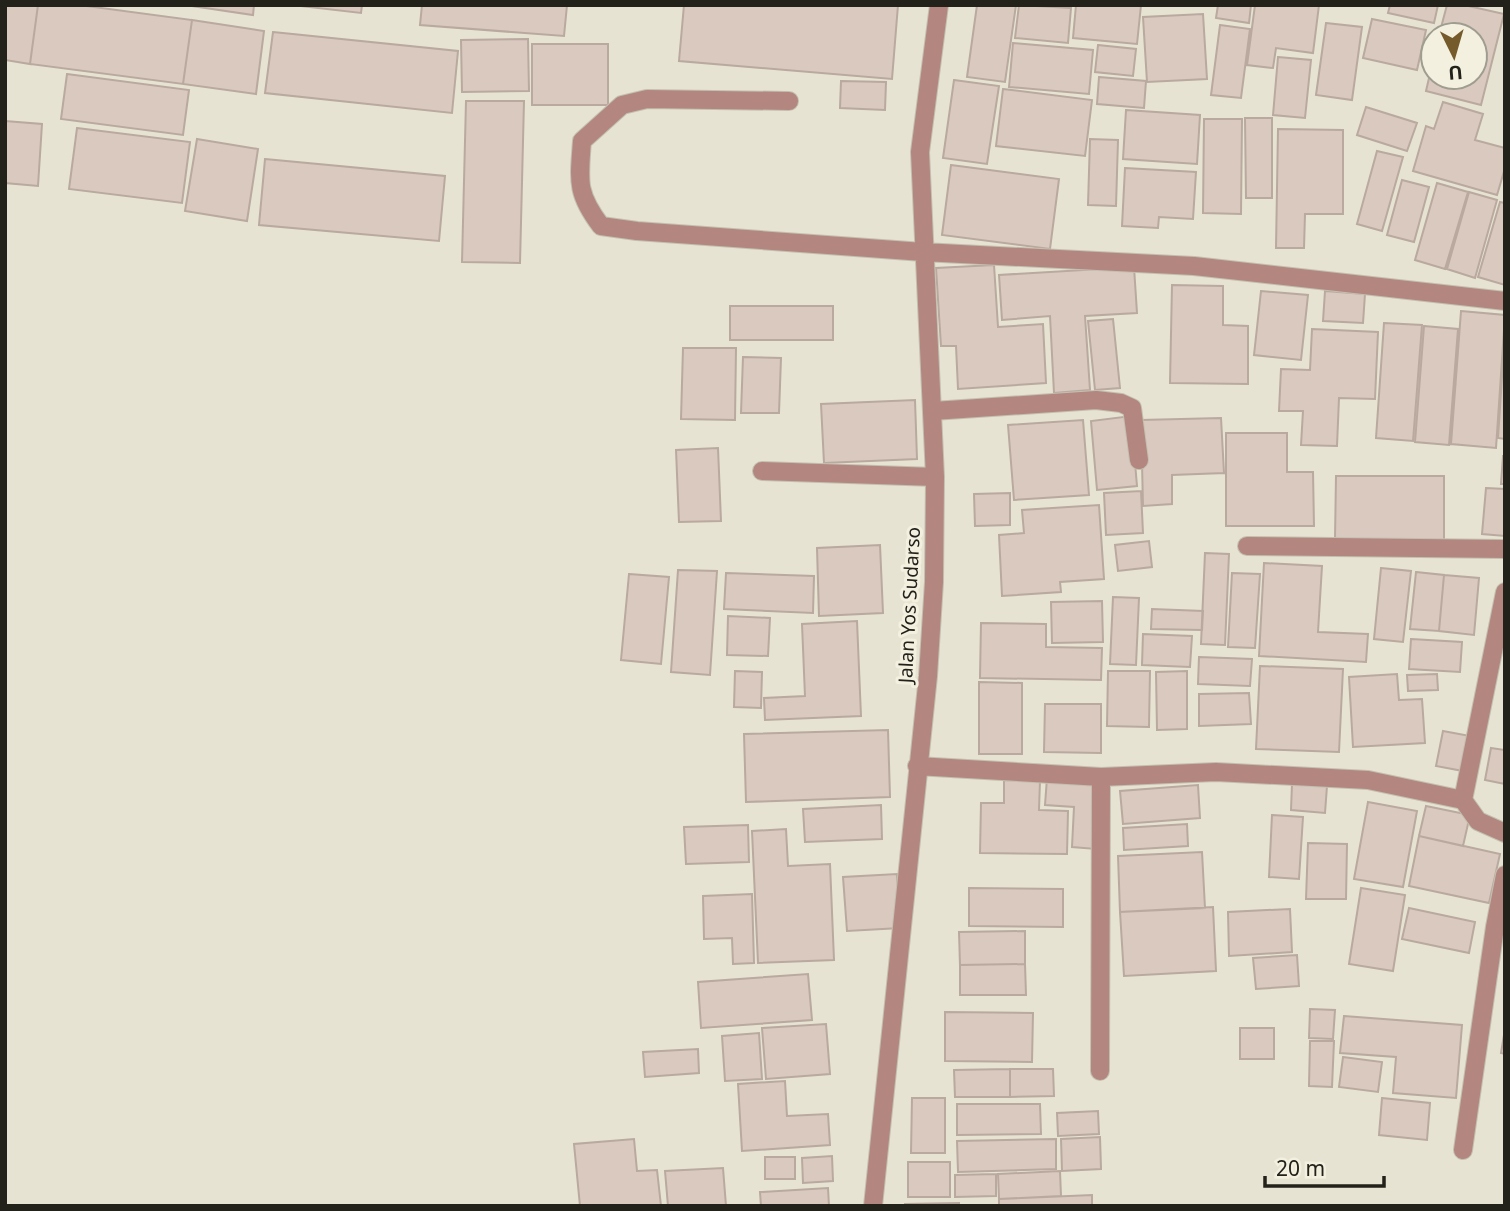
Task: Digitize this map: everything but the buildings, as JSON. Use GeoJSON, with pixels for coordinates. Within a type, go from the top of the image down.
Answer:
{"type":"FeatureCollection","features":[{"type":"Feature","properties":{"kind":"street","name":"Jalan Yos Sudarso"},"geometry":{"type":"LineString","coordinates":[[873,1206],[928,676],[934,582],[933,411],[920,152],[939,5]]}},
{"type":"Feature","properties":{"kind":"street"},"geometry":{"type":"LineString","coordinates":[[789,102],[647,99],[622,105],[582,141],[579,176],[586,205],[601,226],[923,252],[1194,266],[1505,301]]}},
{"type":"Feature","properties":{"kind":"street"},"geometry":{"type":"LineString","coordinates":[[933,411],[1096,400],[1121,403],[1132,408],[1139,460]]}},
{"type":"Feature","properties":{"kind":"street"},"geometry":{"type":"LineString","coordinates":[[762,471],[935,477]]}},
{"type":"Feature","properties":{"kind":"street"},"geometry":{"type":"LineString","coordinates":[[1247,546],[1505,549]]}},
{"type":"Feature","properties":{"kind":"street"},"geometry":{"type":"LineString","coordinates":[[1463,800],[1505,592]]}},
{"type":"Feature","properties":{"kind":"street"},"geometry":{"type":"LineString","coordinates":[[917,766],[1101,776],[1216,772],[1368,780],[1463,800],[1478,821],[1505,834]]}},
{"type":"Feature","properties":{"kind":"street"},"geometry":{"type":"LineString","coordinates":[[1100,1071],[1101,776]]}},
{"type":"Feature","properties":{"kind":"street"},"geometry":{"type":"LineString","coordinates":[[1463,1150],[1495,926],[1505,875]]}}]}
